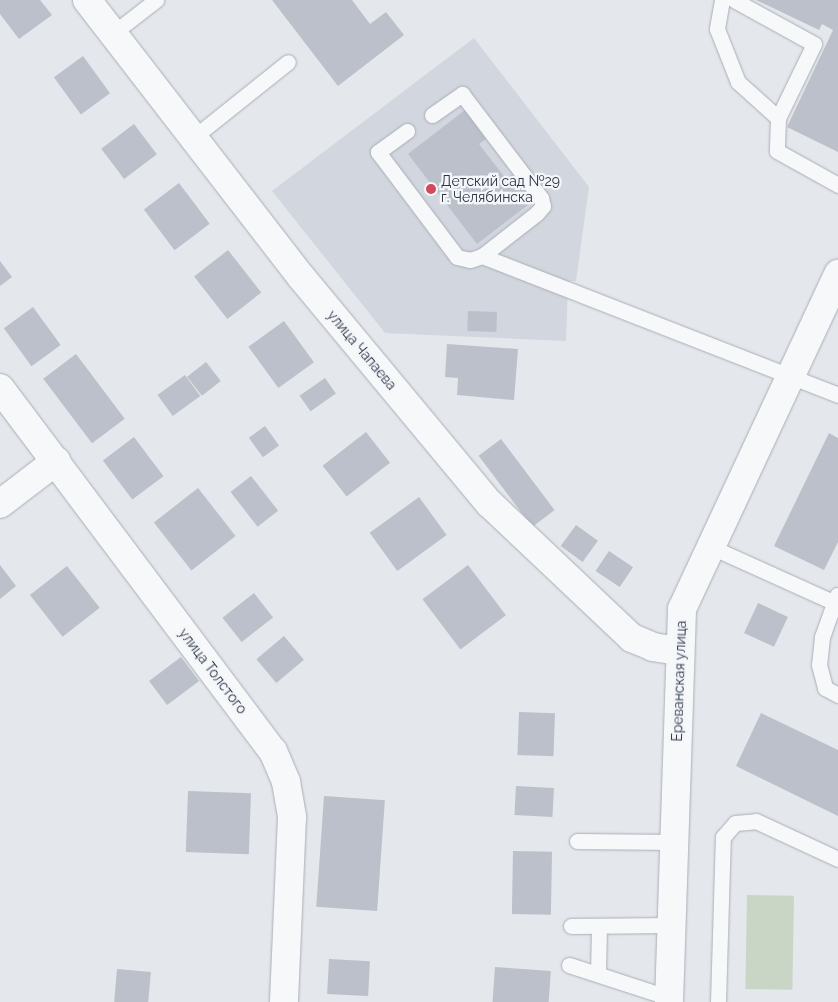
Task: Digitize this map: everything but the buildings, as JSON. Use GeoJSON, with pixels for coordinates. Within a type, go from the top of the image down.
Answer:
{"type":"FeatureCollection","features":[{"type":"Feature","properties":{"kind":"street","name":"улица Чапаева"},"geometry":{"type":"LineString","coordinates":[[88,0],[112,34],[302,278],[489,503],[632,638],[653,647],[679,651]]}},
{"type":"Feature","properties":{"kind":"street","name":"Ереванская улица"},"geometry":{"type":"LineString","coordinates":[[670,1000],[679,651],[682,609],[709,546],[838,274]]}},
{"type":"Feature","properties":{"kind":"street","name":"улица Толстого"},"geometry":{"type":"LineString","coordinates":[[0,388],[273,752],[286,782],[292,817],[284,1002]]}},
{"type":"Feature","properties":{"kind":"street"},"geometry":{"type":"LineString","coordinates":[[0,504],[56,461]]}},
{"type":"Feature","properties":{"kind":"lane"},"geometry":{"type":"LineString","coordinates":[[112,34],[156,0]]}},
{"type":"Feature","properties":{"kind":"lane"},"geometry":{"type":"LineString","coordinates":[[722,0],[717,29],[738,82],[778,118]]}},
{"type":"Feature","properties":{"kind":"lane"},"geometry":{"type":"LineString","coordinates":[[734,0],[814,44],[778,118],[777,151],[838,185]]}},
{"type":"Feature","properties":{"kind":"lane"},"geometry":{"type":"LineString","coordinates":[[194,137],[288,62]]}},
{"type":"Feature","properties":{"kind":"lane"},"geometry":{"type":"LineString","coordinates":[[407,131],[378,152],[457,257],[470,260],[482,256],[537,214],[543,206],[541,198],[462,94],[432,115]]}},
{"type":"Feature","properties":{"kind":"lane"},"geometry":{"type":"LineString","coordinates":[[482,256],[838,395]]}},
{"type":"Feature","properties":{"kind":"lane"},"geometry":{"type":"LineString","coordinates":[[709,546],[836,597],[818,665],[825,688],[838,695]]}},
{"type":"Feature","properties":{"kind":"lane"},"geometry":{"type":"LineString","coordinates":[[718,1002],[723,838],[735,823],[756,821],[838,859]]}},
{"type":"Feature","properties":{"kind":"lane"},"geometry":{"type":"LineString","coordinates":[[577,841],[674,842]]}},
{"type":"Feature","properties":{"kind":"lane"},"geometry":{"type":"LineString","coordinates":[[571,926],[672,924]]}},
{"type":"Feature","properties":{"kind":"lane"},"geometry":{"type":"LineString","coordinates":[[598,974],[599,926]]}},
{"type":"Feature","properties":{"kind":"lane"},"geometry":{"type":"LineString","coordinates":[[569,965],[670,1000]]}},
{"type":"Feature","properties":{"kind":"shaded area","name":"Детский сад №29 г. Челябинска"},"geometry":{"type":"Polygon","coordinates":[[[474,38],[589,187],[576,281],[568,281],[566,341],[385,333],[272,191],[474,38]]]}},
{"type":"Feature","properties":{"kind":"green space"},"geometry":{"type":"Polygon","coordinates":[[[747,895],[794,896],[792,990],[745,989],[747,895]]]}},
{"type":"Feature","properties":{"kind":"place","name":"Детский сад №29 г. Челябинска"},"geometry":{"type":"Point","coordinates":[431,189]}}]}
